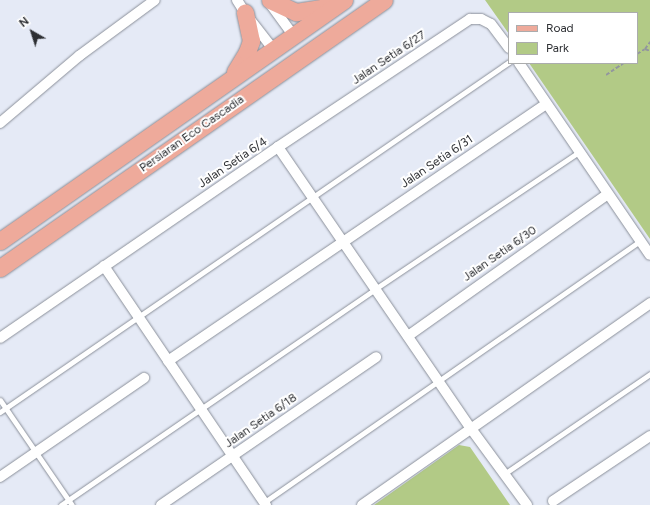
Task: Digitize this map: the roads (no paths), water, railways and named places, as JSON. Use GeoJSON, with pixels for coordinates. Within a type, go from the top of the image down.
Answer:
{"type":"FeatureCollection","features":[{"type":"Feature","properties":{"kind":"main road"},"geometry":{"type":"LineString","coordinates":[[268,0],[296,12],[316,10],[341,2]]}},
{"type":"Feature","properties":{"kind":"main road","name":"Persiaran Eco Cascadia"},"geometry":{"type":"LineString","coordinates":[[0,268],[384,0]]}},
{"type":"Feature","properties":{"kind":"main road","name":"Persiaran Eco Cascadia"},"geometry":{"type":"LineString","coordinates":[[0,241],[228,80],[280,50],[293,35],[341,2]]}},
{"type":"Feature","properties":{"kind":"main road"},"geometry":{"type":"LineString","coordinates":[[228,80],[247,52],[250,41],[241,7]]}},
{"type":"Feature","properties":{"kind":"main road"},"geometry":{"type":"LineString","coordinates":[[258,89],[274,75],[280,50],[306,50],[325,42]]}},
{"type":"Feature","properties":{"kind":"street"},"geometry":{"type":"LineString","coordinates":[[0,123],[78,56],[155,0]]}},
{"type":"Feature","properties":{"kind":"street"},"geometry":{"type":"LineString","coordinates":[[268,0],[293,35]]}},
{"type":"Feature","properties":{"kind":"street"},"geometry":{"type":"LineString","coordinates":[[241,7],[280,50]]}},
{"type":"Feature","properties":{"kind":"street","name":"Jalan Setia 6/27"},"geometry":{"type":"LineString","coordinates":[[278,147],[470,19],[481,19],[491,24],[508,47]]}},
{"type":"Feature","properties":{"kind":"street"},"geometry":{"type":"LineString","coordinates":[[520,64],[650,255]]}},
{"type":"Feature","properties":{"kind":"street","name":"Jalan Setia 6/31"},"geometry":{"type":"LineString","coordinates":[[168,361],[546,104]]}},
{"type":"Feature","properties":{"kind":"street","name":"Jalan Setia 6/4"},"geometry":{"type":"LineString","coordinates":[[0,338],[278,147],[472,430],[527,505]]}},
{"type":"Feature","properties":{"kind":"street","name":"Jalan Setia 6/30"},"geometry":{"type":"LineString","coordinates":[[408,336],[608,194]]}},
{"type":"Feature","properties":{"kind":"street"},"geometry":{"type":"LineString","coordinates":[[104,266],[264,504]]}},
{"type":"Feature","properties":{"kind":"street"},"geometry":{"type":"LineString","coordinates":[[362,505],[472,430],[650,303]]}},
{"type":"Feature","properties":{"kind":"street","name":"Jalan Setia 6/18"},"geometry":{"type":"LineString","coordinates":[[161,505],[376,357]]}},
{"type":"Feature","properties":{"kind":"street"},"geometry":{"type":"LineString","coordinates":[[0,477],[144,378]]}},
{"type":"Feature","properties":{"kind":"street"},"geometry":{"type":"LineString","coordinates":[[553,501],[650,436]]}},
{"type":"Feature","properties":{"kind":"lane"},"geometry":{"type":"LineString","coordinates":[[0,412],[508,63]]}},
{"type":"Feature","properties":{"kind":"lane"},"geometry":{"type":"LineString","coordinates":[[61,505],[202,410],[375,289],[579,152]]}},
{"type":"Feature","properties":{"kind":"lane"},"geometry":{"type":"LineString","coordinates":[[264,504],[640,241]]}},
{"type":"Feature","properties":{"kind":"lane"},"geometry":{"type":"LineString","coordinates":[[504,474],[650,374]]}},
{"type":"Feature","properties":{"kind":"lane"},"geometry":{"type":"LineString","coordinates":[[0,400],[72,505]]}}]}
